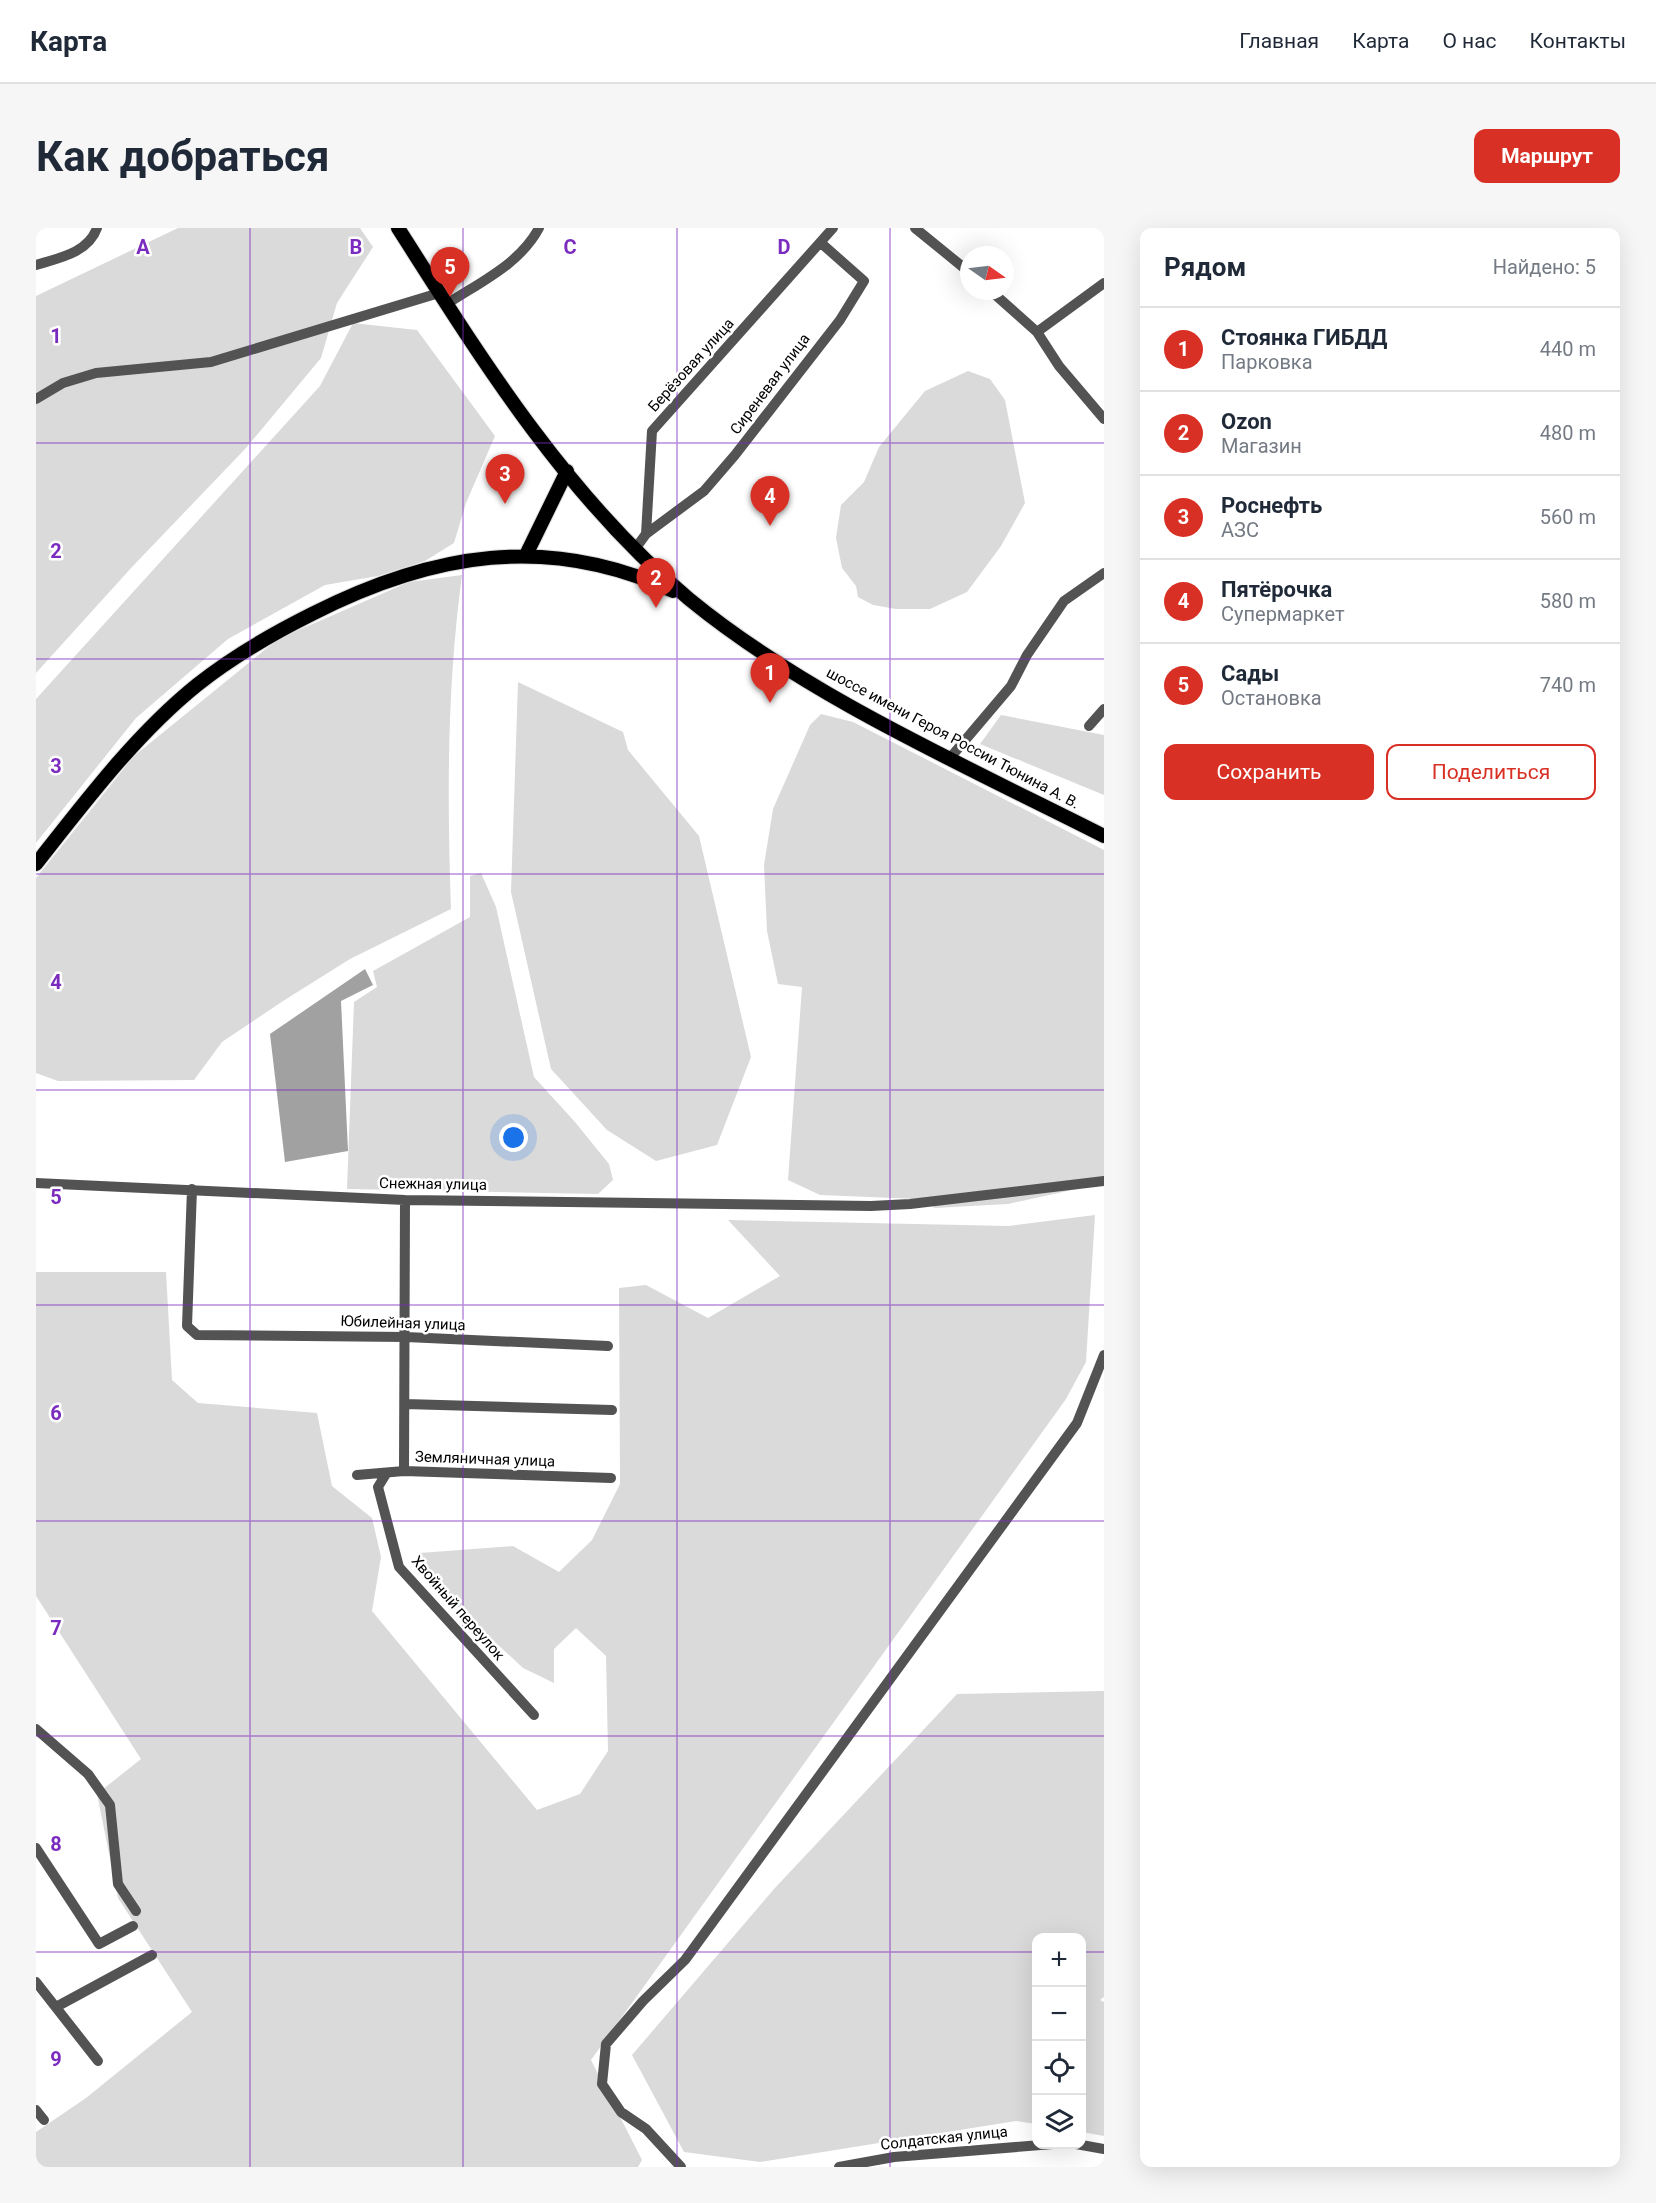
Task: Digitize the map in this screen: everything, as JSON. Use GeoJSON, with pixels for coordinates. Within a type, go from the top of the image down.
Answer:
{"type":"FeatureCollection","features":[{"type":"Feature","properties":{"kind":"main road","name":"шоссе имени Героя России Тюнина А. В."},"geometry":{"type":"LineString","coordinates":[[398,228],[522,417],[635,549],[689,598],[753,646],[830,693],[950,758],[1104,836]]}},
{"type":"Feature","properties":{"kind":"main road"},"geometry":{"type":"LineString","coordinates":[[526,555],[567,471]]}},
{"type":"Feature","properties":{"kind":"main road"},"geometry":{"type":"LineString","coordinates":[[36,864],[130,750],[196,686],[236,657],[279,631],[343,598],[408,572],[479,557],[526,555],[604,565],[638,576],[689,598]]}},
{"type":"Feature","properties":{"kind":"street"},"geometry":{"type":"LineString","coordinates":[[36,265],[74,253],[88,243],[97,228]]}},
{"type":"Feature","properties":{"kind":"street"},"geometry":{"type":"LineString","coordinates":[[36,399],[63,383],[96,373],[211,362],[443,299],[516,258],[529,247],[539,228]]}},
{"type":"Feature","properties":{"kind":"street","name":"Берёзовая улица"},"geometry":{"type":"LineString","coordinates":[[646,534],[652,431],[833,228]]}},
{"type":"Feature","properties":{"kind":"street"},"geometry":{"type":"LineString","coordinates":[[915,228],[960,265]]}},
{"type":"Feature","properties":{"kind":"street","name":"Сиреневая улица"},"geometry":{"type":"LineString","coordinates":[[646,534],[704,491],[712,482],[781,398],[840,320],[864,281],[821,243]]}},
{"type":"Feature","properties":{"kind":"street"},"geometry":{"type":"LineString","coordinates":[[1037,332],[1104,284]]}},
{"type":"Feature","properties":{"kind":"street"},"geometry":{"type":"LineString","coordinates":[[1001,300],[1037,332],[1059,366],[1104,419]]}},
{"type":"Feature","properties":{"kind":"street"},"geometry":{"type":"LineString","coordinates":[[635,549],[646,534]]}},
{"type":"Feature","properties":{"kind":"street"},"geometry":{"type":"LineString","coordinates":[[950,758],[1011,686],[1027,655],[1064,601],[1104,573]]}},
{"type":"Feature","properties":{"kind":"street"},"geometry":{"type":"LineString","coordinates":[[1089,726],[1104,708]]}},
{"type":"Feature","properties":{"kind":"street","name":"Снежная улица"},"geometry":{"type":"LineString","coordinates":[[36,1183],[405,1200],[910,1204],[1104,1180]]}},
{"type":"Feature","properties":{"kind":"street","name":"Юбилейная улица"},"geometry":{"type":"LineString","coordinates":[[192,1189],[187,1326],[197,1335],[406,1337],[609,1346]]}},
{"type":"Feature","properties":{"kind":"street"},"geometry":{"type":"LineString","coordinates":[[404,1471],[405,1200]]}},
{"type":"Feature","properties":{"kind":"street"},"geometry":{"type":"LineString","coordinates":[[681,2167],[646,2129],[621,2112],[603,2084],[606,2044],[643,2001],[685,1960],[1077,1423],[1104,1355]]}},
{"type":"Feature","properties":{"kind":"street"},"geometry":{"type":"LineString","coordinates":[[405,1404],[612,1410]]}},
{"type":"Feature","properties":{"kind":"street","name":"Земляничная улица"},"geometry":{"type":"LineString","coordinates":[[357,1475],[404,1471],[611,1478]]}},
{"type":"Feature","properties":{"kind":"street","name":"Хвойный переулок"},"geometry":{"type":"LineString","coordinates":[[386,1474],[378,1487],[399,1568],[534,1715]]}},
{"type":"Feature","properties":{"kind":"street"},"geometry":{"type":"LineString","coordinates":[[36,1730],[88,1774],[110,1805],[118,1884],[136,1911]]}},
{"type":"Feature","properties":{"kind":"street"},"geometry":{"type":"LineString","coordinates":[[36,1848],[99,1944],[133,1926]]}},
{"type":"Feature","properties":{"kind":"street"},"geometry":{"type":"LineString","coordinates":[[56,2007],[152,1955]]}},
{"type":"Feature","properties":{"kind":"street"},"geometry":{"type":"LineString","coordinates":[[36,1982],[98,2061]]}},
{"type":"Feature","properties":{"kind":"street"},"geometry":{"type":"LineString","coordinates":[[36,2110],[44,2120]]}},
{"type":"Feature","properties":{"kind":"street"},"geometry":{"type":"LineString","coordinates":[[1086,2146],[1104,2149]]}},
{"type":"Feature","properties":{"kind":"street","name":"Солдатская улица"},"geometry":{"type":"LineString","coordinates":[[839,2167],[894,2157],[1032,2147]]}},
{"type":"Feature","properties":{"kind":"shaded area"},"geometry":{"type":"Polygon","coordinates":[[[178,228],[360,228],[373,247],[337,303],[321,358],[246,448],[132,567],[36,673],[36,296],[178,228]]]}},
{"type":"Feature","properties":{"kind":"shaded area"},"geometry":{"type":"Polygon","coordinates":[[[353,323],[417,330],[495,436],[466,503],[454,543],[425,561],[378,576],[325,585],[228,639],[136,718],[36,843],[36,699],[320,386],[353,323]]]}},
{"type":"Feature","properties":{"kind":"shaded area"},"geometry":{"type":"Polygon","coordinates":[[[968,371],[990,379],[1005,400],[1025,503],[1001,546],[967,592],[930,609],[896,609],[873,605],[858,597],[856,586],[842,568],[836,538],[841,505],[864,482],[879,447],[925,391],[968,371]]]}},
{"type":"Feature","properties":{"kind":"shaded area"},"geometry":{"type":"Polygon","coordinates":[[[462,575],[453,658],[449,741],[451,909],[350,959],[283,1001],[222,1042],[194,1080],[58,1081],[36,1073],[36,878],[134,756],[278,639],[409,582],[462,575]]]}},
{"type":"Feature","properties":{"kind":"shaded area"},"geometry":{"type":"Polygon","coordinates":[[[518,682],[623,732],[628,750],[699,836],[751,1057],[717,1145],[656,1161],[607,1130],[551,1069],[511,892],[518,682]]]}},
{"type":"Feature","properties":{"kind":"shaded area"},"geometry":{"type":"Polygon","coordinates":[[[821,714],[853,722],[1104,850],[1104,1183],[1008,1204],[935,1208],[918,1199],[820,1195],[788,1180],[802,987],[778,984],[767,931],[764,865],[773,809],[810,725],[821,714]]]}},
{"type":"Feature","properties":{"kind":"shaded area"},"geometry":{"type":"Polygon","coordinates":[[[1001,715],[1104,735],[1104,795],[980,744],[1001,715]]]}},
{"type":"Feature","properties":{"kind":"shaded area"},"geometry":{"type":"Polygon","coordinates":[[[481,873],[496,907],[534,1077],[609,1164],[613,1180],[598,1194],[347,1189],[354,1002],[377,987],[373,971],[470,917],[470,876],[481,873]]]}},
{"type":"Feature","properties":{"kind":"shaded area"},"geometry":{"type":"Polygon","coordinates":[[[365,969],[373,985],[341,1001],[348,1151],[285,1162],[270,1034],[365,969]]]}},
{"type":"Feature","properties":{"kind":"shaded area"},"geometry":{"type":"Polygon","coordinates":[[[1095,1215],[1086,1362],[1066,1399],[591,2060],[642,2160],[638,2167],[36,2167],[36,2132],[86,2098],[192,2012],[118,1898],[97,1794],[141,1759],[36,1596],[36,1272],[166,1272],[172,1380],[198,1403],[317,1413],[332,1486],[372,1518],[381,1557],[372,1611],[537,1810],[580,1794],[608,1751],[606,1656],[576,1628],[554,1649],[554,1683],[523,1668],[442,1593],[420,1553],[513,1546],[559,1572],[592,1540],[620,1484],[619,1288],[646,1285],[708,1318],[780,1276],[728,1220],[1009,1226],[1095,1215]]]}},
{"type":"Feature","properties":{"kind":"shaded area"},"geometry":{"type":"Polygon","coordinates":[[[1104,1691],[1104,1997],[1100,2000],[1104,2002],[1104,2136],[1086,2133],[1086,1933],[1032,1933],[1032,2123],[1016,2121],[760,2162],[684,2152],[632,2055],[774,1889],[957,1694],[1104,1691]]]}},
{"type":"Feature","properties":{"kind":"place","name":"Сады"},"geometry":{"type":"Point","coordinates":[450,297]}},
{"type":"Feature","properties":{"kind":"place","name":"Роснефть"},"geometry":{"type":"Point","coordinates":[505,504]}},
{"type":"Feature","properties":{"kind":"place","name":"Пятёрочка"},"geometry":{"type":"Point","coordinates":[770,526]}},
{"type":"Feature","properties":{"kind":"place","name":"Ozon"},"geometry":{"type":"Point","coordinates":[656,608]}},
{"type":"Feature","properties":{"kind":"place","name":"Стоянка ГИБДД"},"geometry":{"type":"Point","coordinates":[770,703]}}]}
